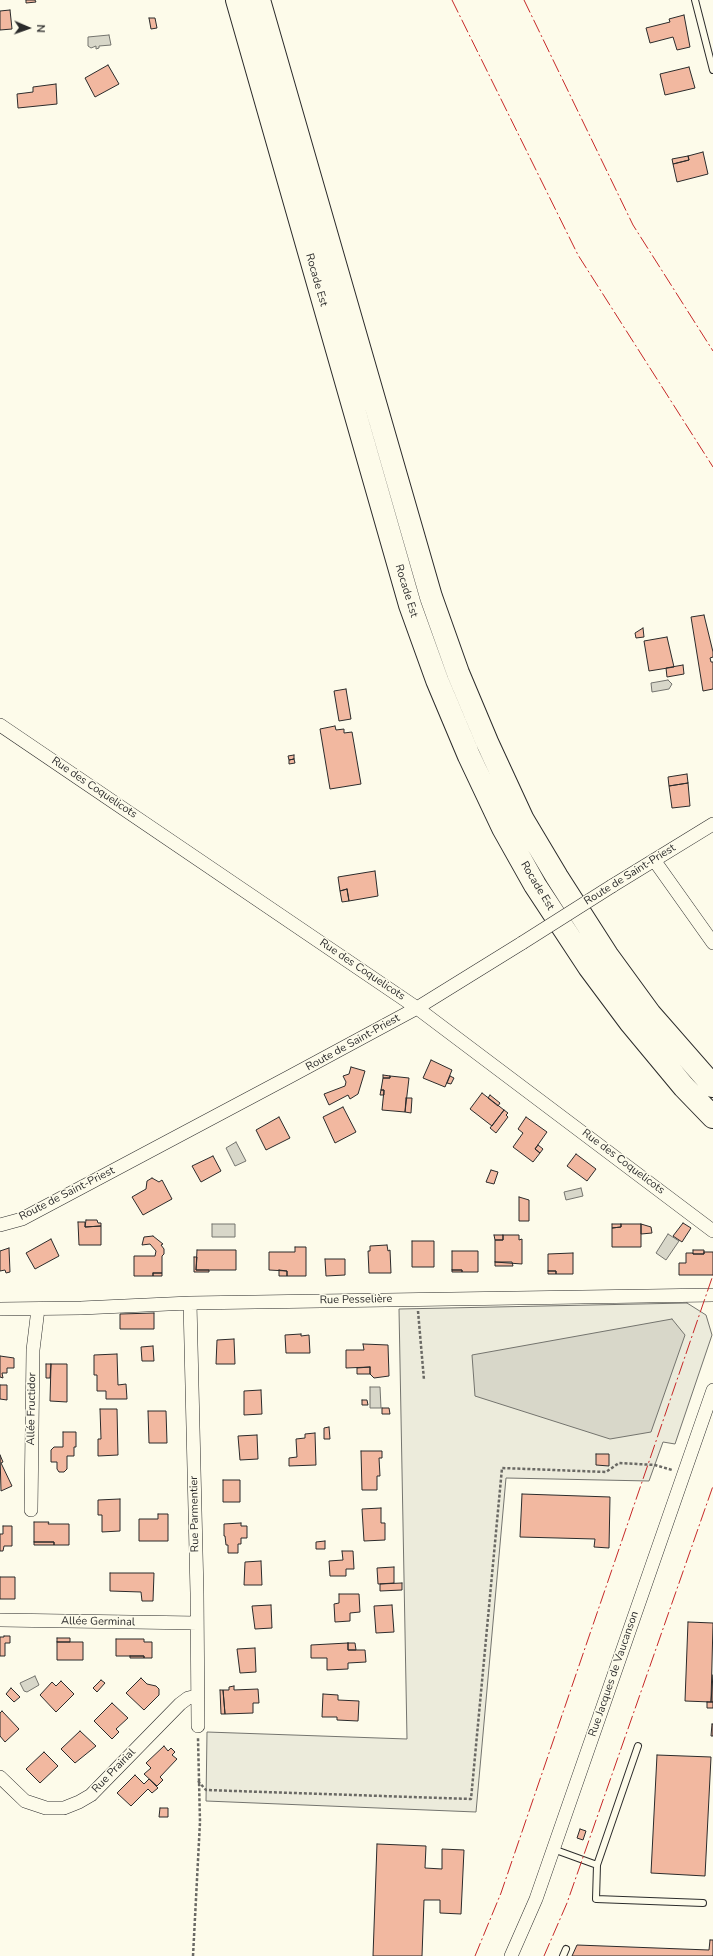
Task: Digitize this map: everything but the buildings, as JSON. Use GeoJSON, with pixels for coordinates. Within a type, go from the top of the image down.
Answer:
{"type":"FeatureCollection","features":[{"type":"Feature","properties":{"kind":"highway","name":"Rocade Est"},"geometry":{"type":"LineString","coordinates":[[237,0],[410,605],[437,680],[468,756],[504,828],[535,885],[589,967],[630,1022],[684,1087],[713,1117]]}},
{"type":"Feature","properties":{"kind":"highway","name":"Rocade Est"},"geometry":{"type":"LineString","coordinates":[[260,0],[431,597],[458,673],[486,742],[524,820],[557,878],[606,955],[650,1014],[713,1086]]}},
{"type":"Feature","properties":{"kind":"street","name":"Rue des Coquelicots"},"geometry":{"type":"LineString","coordinates":[[0,725],[416,1008],[713,1231]]}},
{"type":"Feature","properties":{"kind":"street","name":"Route de Saint-Priest"},"geometry":{"type":"LineString","coordinates":[[0,1225],[22,1219],[290,1077],[416,1008],[713,824]]}},
{"type":"Feature","properties":{"kind":"street"},"geometry":{"type":"LineString","coordinates":[[654,860],[713,943]]}},
{"type":"Feature","properties":{"kind":"street","name":"Rue Pesselière"},"geometry":{"type":"LineString","coordinates":[[0,1309],[190,1303],[713,1294]]}},
{"type":"Feature","properties":{"kind":"street","name":"Rue Parmentier"},"geometry":{"type":"LineString","coordinates":[[190,1303],[198,1726]]}},
{"type":"Feature","properties":{"kind":"street","name":"Allée Fructidor"},"geometry":{"type":"LineString","coordinates":[[31,1510],[33,1350],[38,1309]]}},
{"type":"Feature","properties":{"kind":"street","name":"Rue Jacques de Vaucanson"},"geometry":{"type":"LineString","coordinates":[[511,1956],[536,1899],[713,1390]]}},
{"type":"Feature","properties":{"kind":"street","name":"Allée Germinal"},"geometry":{"type":"LineString","coordinates":[[0,1620],[197,1623]]}},
{"type":"Feature","properties":{"kind":"street","name":"Rue Prairial"},"geometry":{"type":"LineString","coordinates":[[0,1777],[26,1801],[46,1808],[64,1808],[79,1802],[91,1795],[180,1704],[188,1698],[197,1696]]}},
{"type":"Feature","properties":{"kind":"lane"},"geometry":{"type":"LineString","coordinates":[[696,0],[713,70]]}},
{"type":"Feature","properties":{"kind":"lane"},"geometry":{"type":"LineString","coordinates":[[638,1746],[597,1866],[596,1899],[703,1903]]}},
{"type":"Feature","properties":{"kind":"lane"},"geometry":{"type":"LineString","coordinates":[[553,1850],[597,1866]]}},
{"type":"Feature","properties":{"kind":"lane"},"geometry":{"type":"LineString","coordinates":[[563,1956],[566,1949]]}},
{"type":"Feature","properties":{"kind":"path"},"geometry":{"type":"LineString","coordinates":[[418,1299],[424,1380]]}},
{"type":"Feature","properties":{"kind":"path"},"geometry":{"type":"LineString","coordinates":[[198,1781],[206,1790],[470,1798],[502,1468],[606,1472],[619,1463],[655,1465],[683,1474]]}},
{"type":"Feature","properties":{"kind":"path"},"geometry":{"type":"LineString","coordinates":[[193,1956],[200,1822],[198,1726]]}},
{"type":"Feature","properties":{"kind":"shaded area"},"geometry":{"type":"Polygon","coordinates":[[[109,35],[111,45],[99,46],[99,48],[96,49],[96,46],[91,48],[88,46],[88,37],[109,35]]]}},
{"type":"Feature","properties":{"kind":"shaded area"},"geometry":{"type":"Polygon","coordinates":[[[668,680],[672,684],[669,689],[652,692],[651,683],[668,680]]]}},
{"type":"Feature","properties":{"kind":"shaded area"},"geometry":{"type":"Polygon","coordinates":[[[236,1142],[246,1161],[235,1166],[226,1148],[236,1142]]]}},
{"type":"Feature","properties":{"kind":"shaded area"},"geometry":{"type":"Polygon","coordinates":[[[581,1188],[583,1196],[566,1200],[564,1192],[581,1188]]]}},
{"type":"Feature","properties":{"kind":"shaded area"},"geometry":{"type":"Polygon","coordinates":[[[212,1224],[235,1224],[235,1237],[212,1237],[212,1224]]]}},
{"type":"Feature","properties":{"kind":"shaded area"},"geometry":{"type":"Polygon","coordinates":[[[668,1234],[679,1241],[666,1260],[656,1253],[668,1234]]]}},
{"type":"Feature","properties":{"kind":"shaded area"},"geometry":{"type":"Polygon","coordinates":[[[687,1303],[706,1315],[712,1335],[675,1444],[663,1442],[649,1481],[506,1478],[476,1812],[206,1801],[207,1732],[407,1739],[399,1309],[687,1303]]]}},
{"type":"Feature","properties":{"kind":"shaded area"},"geometry":{"type":"Polygon","coordinates":[[[672,1319],[685,1335],[651,1432],[610,1439],[475,1396],[472,1355],[672,1319]]]}},
{"type":"Feature","properties":{"kind":"shaded area"},"geometry":{"type":"Polygon","coordinates":[[[370,1387],[380,1387],[381,1408],[370,1408],[370,1387]]]}},
{"type":"Feature","properties":{"kind":"shaded area"},"geometry":{"type":"Polygon","coordinates":[[[35,1676],[39,1685],[27,1692],[24,1691],[20,1683],[35,1676]]]}},
{"type":"Feature","properties":{"kind":"power"},"geometry":{"type":"LineString","coordinates":[[452,0],[578,255],[713,467]]}},
{"type":"Feature","properties":{"kind":"power"},"geometry":{"type":"LineString","coordinates":[[524,0],[633,225],[713,351]]}},
{"type":"Feature","properties":{"kind":"power"},"geometry":{"type":"LineString","coordinates":[[475,1956],[501,1893],[713,1275]]}},
{"type":"Feature","properties":{"kind":"power"},"geometry":{"type":"LineString","coordinates":[[544,1956],[567,1903],[713,1486]]}}]}
